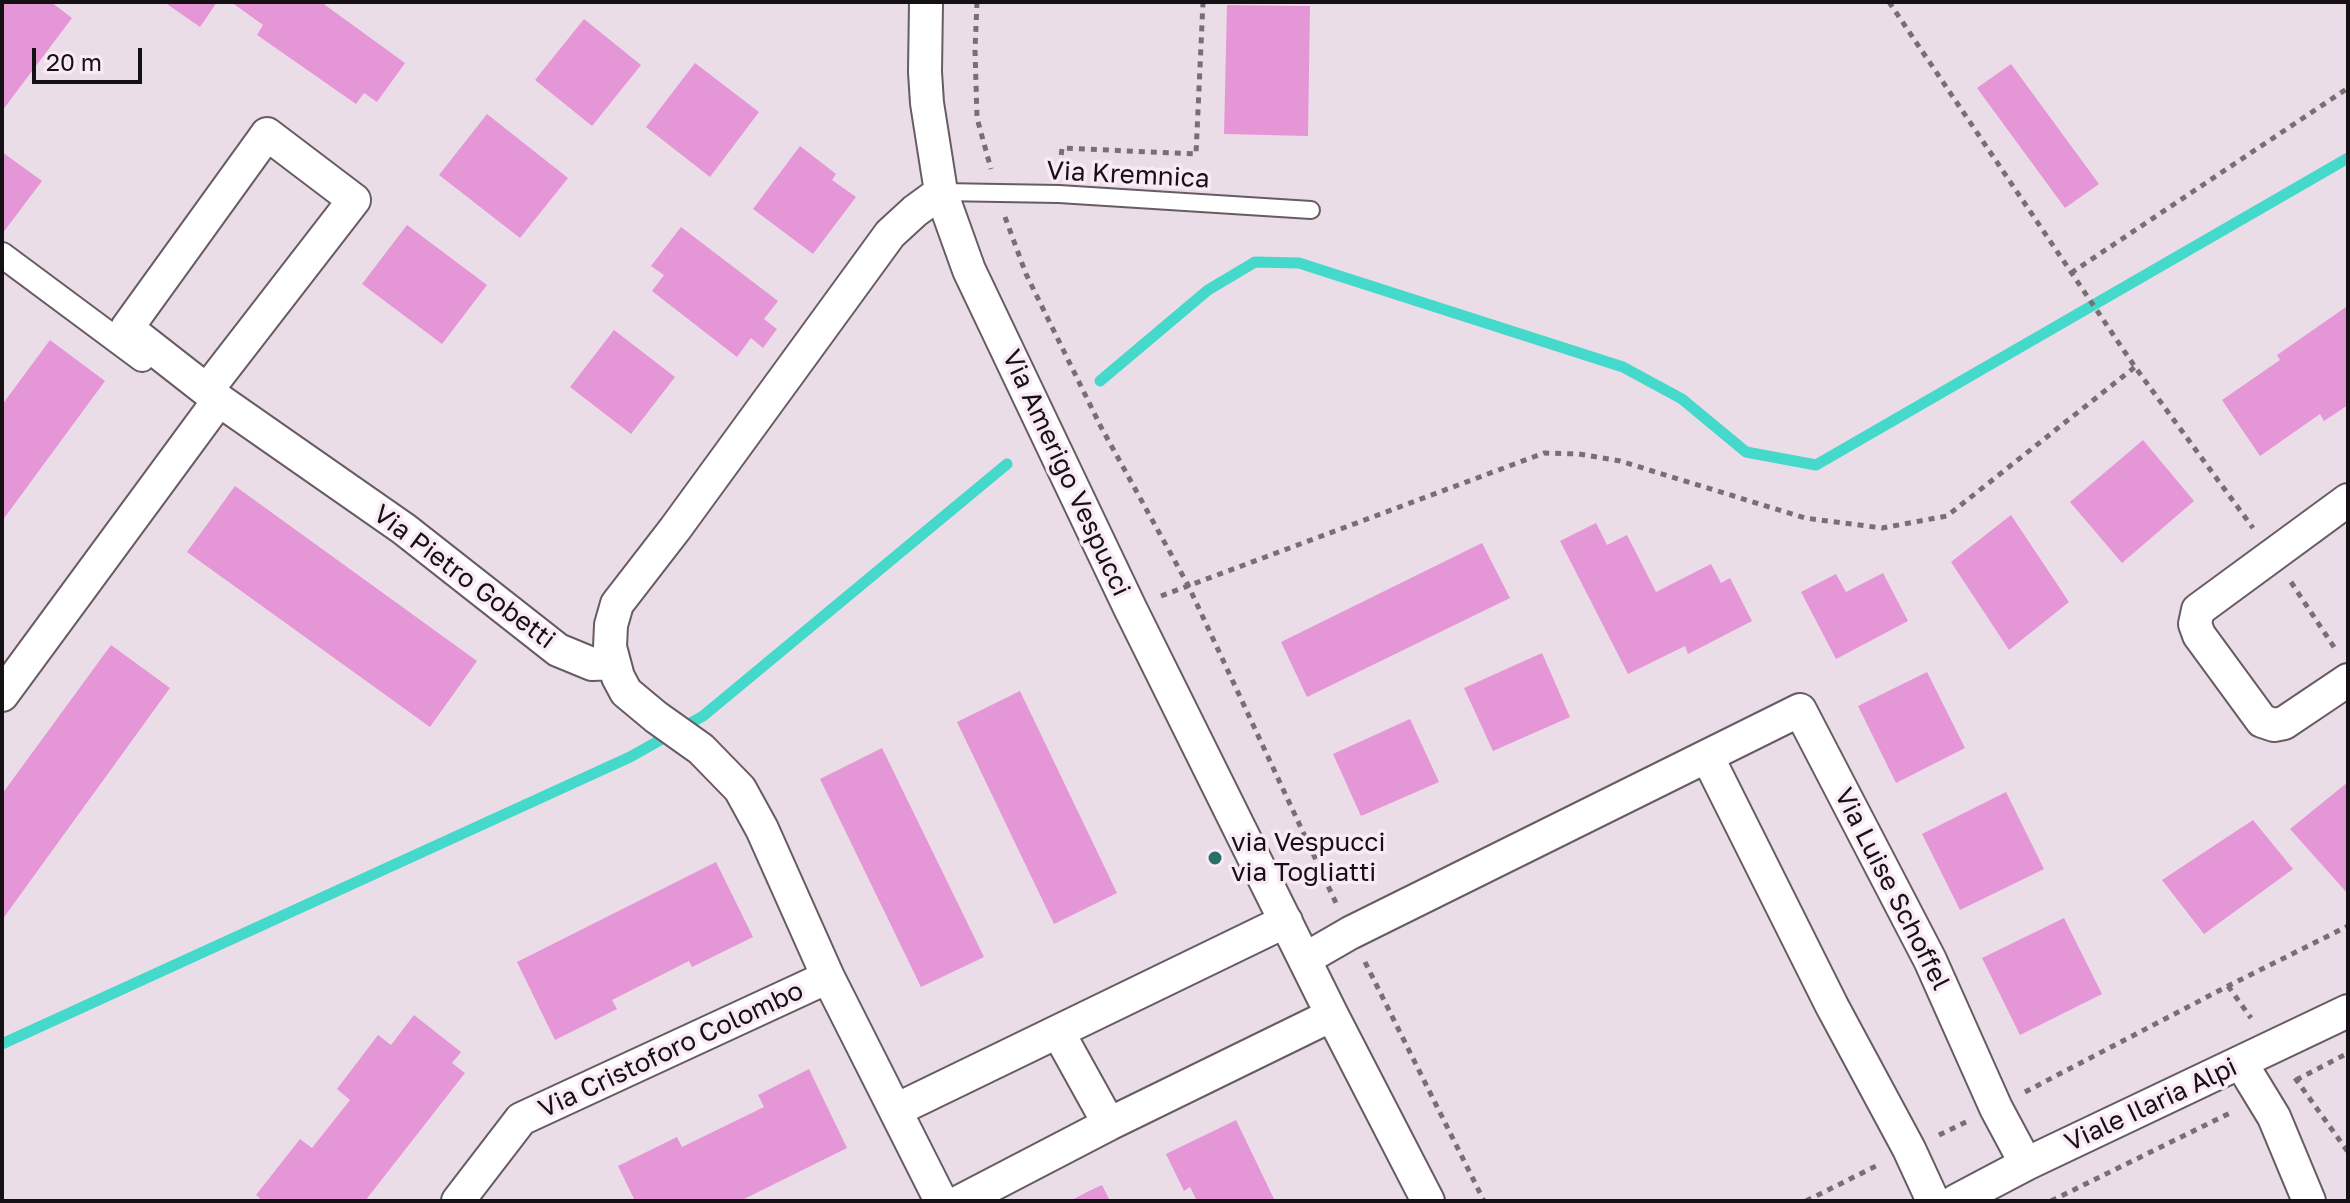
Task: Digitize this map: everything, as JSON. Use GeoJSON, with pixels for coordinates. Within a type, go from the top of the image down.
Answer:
{"type":"FeatureCollection","features":[{"type":"Feature","properties":{"kind":"street","name":"Via Amerigo Vespucci"},"geometry":{"type":"LineString","coordinates":[[926,2],[927,103],[941,192],[969,270],[1130,608],[1428,1201]]}},
{"type":"Feature","properties":{"kind":"street"},"geometry":{"type":"LineString","coordinates":[[2,695],[213,400],[354,200],[267,134],[127,328],[213,400]]}},
{"type":"Feature","properties":{"kind":"street"},"geometry":{"type":"LineString","coordinates":[[941,192],[890,234],[617,604],[611,625],[610,647],[626,692],[701,749],[740,789],[762,829],[828,977],[941,1201]]}},
{"type":"Feature","properties":{"kind":"street"},"geometry":{"type":"LineString","coordinates":[[2,255],[213,400]]}},
{"type":"Feature","properties":{"kind":"street","name":"Via Pietro Gobetti"},"geometry":{"type":"LineString","coordinates":[[213,400],[404,529],[558,650],[592,664],[614,663]]}},
{"type":"Feature","properties":{"kind":"street"},"geometry":{"type":"LineString","coordinates":[[2344,667],[2284,723],[2274,725],[2262,721],[2199,635],[2195,624],[2198,610],[2348,500]]}},
{"type":"Feature","properties":{"kind":"street","name":"Via Luise Schoffel"},"geometry":{"type":"LineString","coordinates":[[1305,959],[1350,933],[1800,710],[1930,960],[1996,1108],[2026,1164]]}},
{"type":"Feature","properties":{"kind":"street"},"geometry":{"type":"LineString","coordinates":[[1707,756],[1933,1201]]}},
{"type":"Feature","properties":{"kind":"street"},"geometry":{"type":"LineString","coordinates":[[896,1110],[1286,921]]}},
{"type":"Feature","properties":{"kind":"street","name":"Via Cristoforo Colombo"},"geometry":{"type":"LineString","coordinates":[[458,1201],[521,1119],[828,977]]}},
{"type":"Feature","properties":{"kind":"street","name":"Viale Ilaria Alpi"},"geometry":{"type":"LineString","coordinates":[[1956,1201],[2026,1164],[2348,1011]]}},
{"type":"Feature","properties":{"kind":"street"},"geometry":{"type":"LineString","coordinates":[[961,1201],[1109,1124],[1332,1015]]}},
{"type":"Feature","properties":{"kind":"street"},"geometry":{"type":"LineString","coordinates":[[1058,1032],[1109,1124]]}},
{"type":"Feature","properties":{"kind":"street"},"geometry":{"type":"LineString","coordinates":[[2241,1063],[2274,1117],[2309,1201]]}},
{"type":"Feature","properties":{"kind":"lane","name":"Via Kremnica"},"geometry":{"type":"LineString","coordinates":[[941,192],[1059,194],[1311,210]]}},
{"type":"Feature","properties":{"kind":"path"},"geometry":{"type":"LineString","coordinates":[[977,2],[977,118],[998,194],[1026,274],[1101,427],[1188,585],[1350,933],[1484,1201]]}},
{"type":"Feature","properties":{"kind":"path"},"geometry":{"type":"LineString","coordinates":[[1059,194],[1062,148],[1196,154],[1203,2]]}},
{"type":"Feature","properties":{"kind":"path"},"geometry":{"type":"LineString","coordinates":[[1889,2],[2135,367],[2272,554],[2344,667]]}},
{"type":"Feature","properties":{"kind":"path"},"geometry":{"type":"LineString","coordinates":[[2071,273],[2348,88]]}},
{"type":"Feature","properties":{"kind":"path"},"geometry":{"type":"LineString","coordinates":[[1130,608],[1544,453],[1579,454],[1620,461],[1805,518],[1882,528],[1947,516],[2135,367]]}},
{"type":"Feature","properties":{"kind":"path"},"geometry":{"type":"LineString","coordinates":[[1806,1201],[1996,1108],[2348,926]]}},
{"type":"Feature","properties":{"kind":"path"},"geometry":{"type":"LineString","coordinates":[[2296,1080],[2348,1053]]}},
{"type":"Feature","properties":{"kind":"path"},"geometry":{"type":"LineString","coordinates":[[2051,1201],[2243,1107],[2251,1128],[2310,1099],[2348,1152]]}},
{"type":"Feature","properties":{"kind":"building"},"geometry":{"type":"Polygon","coordinates":[[[2,2],[51,2],[72,18],[2,111],[2,2]]]}},
{"type":"Feature","properties":{"kind":"building"},"geometry":{"type":"Polygon","coordinates":[[[164,2],[217,2],[200,27],[164,2]]]}},
{"type":"Feature","properties":{"kind":"building"},"geometry":{"type":"Polygon","coordinates":[[[231,2],[321,2],[405,63],[377,102],[364,93],[356,104],[257,35],[263,25],[231,2]]]}},
{"type":"Feature","properties":{"kind":"building"},"geometry":{"type":"Polygon","coordinates":[[[1227,5],[1310,6],[1308,136],[1224,134],[1227,5]]]}},
{"type":"Feature","properties":{"kind":"building"},"geometry":{"type":"Polygon","coordinates":[[[584,19],[641,65],[592,126],[535,80],[584,19]]]}},
{"type":"Feature","properties":{"kind":"building"},"geometry":{"type":"Polygon","coordinates":[[[695,63],[759,112],[710,177],[646,127],[695,63]]]}},
{"type":"Feature","properties":{"kind":"building"},"geometry":{"type":"Polygon","coordinates":[[[2011,64],[2099,184],[2065,208],[1977,88],[2011,64]]]}},
{"type":"Feature","properties":{"kind":"building"},"geometry":{"type":"Polygon","coordinates":[[[487,114],[568,178],[520,238],[439,175],[487,114]]]}},
{"type":"Feature","properties":{"kind":"building"},"geometry":{"type":"Polygon","coordinates":[[[800,146],[836,174],[832,180],[856,197],[813,254],[753,209],[800,146]]]}},
{"type":"Feature","properties":{"kind":"building"},"geometry":{"type":"Polygon","coordinates":[[[2,152],[42,181],[2,234],[2,152]]]}},
{"type":"Feature","properties":{"kind":"building"},"geometry":{"type":"Polygon","coordinates":[[[407,225],[487,285],[442,344],[362,284],[407,225]]]}},
{"type":"Feature","properties":{"kind":"building"},"geometry":{"type":"Polygon","coordinates":[[[681,227],[778,301],[764,319],[777,329],[763,348],[751,338],[737,357],[652,291],[664,275],[651,266],[681,227]]]}},
{"type":"Feature","properties":{"kind":"building"},"geometry":{"type":"Polygon","coordinates":[[[2346,307],[2348,405],[2324,421],[2320,414],[2260,456],[2222,400],[2280,360],[2277,355],[2346,307]]]}},
{"type":"Feature","properties":{"kind":"building"},"geometry":{"type":"Polygon","coordinates":[[[614,330],[675,377],[631,434],[570,387],[614,330]]]}},
{"type":"Feature","properties":{"kind":"building"},"geometry":{"type":"Polygon","coordinates":[[[50,340],[105,381],[2,521],[2,405],[50,340]]]}},
{"type":"Feature","properties":{"kind":"building"},"geometry":{"type":"Polygon","coordinates":[[[2143,440],[2194,501],[2122,563],[2070,502],[2143,440]]]}},
{"type":"Feature","properties":{"kind":"building"},"geometry":{"type":"Polygon","coordinates":[[[235,486],[477,661],[430,727],[187,552],[235,486]]]}},
{"type":"Feature","properties":{"kind":"building"},"geometry":{"type":"Polygon","coordinates":[[[2011,515],[2069,602],[2009,650],[1951,562],[2011,515]]]}},
{"type":"Feature","properties":{"kind":"building"},"geometry":{"type":"Polygon","coordinates":[[[1596,523],[1607,545],[1627,535],[1656,592],[1711,564],[1721,583],[1730,578],[1752,621],[1688,654],[1685,646],[1628,674],[1560,541],[1596,523]]]}},
{"type":"Feature","properties":{"kind":"building"},"geometry":{"type":"Polygon","coordinates":[[[1482,543],[1510,598],[1307,697],[1281,642],[1482,543]]]}},
{"type":"Feature","properties":{"kind":"building"},"geometry":{"type":"Polygon","coordinates":[[[1883,573],[1908,621],[1836,659],[1801,592],[1836,574],[1846,592],[1883,573]]]}},
{"type":"Feature","properties":{"kind":"building"},"geometry":{"type":"Polygon","coordinates":[[[111,645],[170,688],[2,920],[2,794],[111,645]]]}},
{"type":"Feature","properties":{"kind":"building"},"geometry":{"type":"Polygon","coordinates":[[[1542,653],[1570,717],[1493,751],[1464,688],[1542,653]]]}},
{"type":"Feature","properties":{"kind":"building"},"geometry":{"type":"Polygon","coordinates":[[[1927,672],[1965,748],[1896,783],[1858,706],[1927,672]]]}},
{"type":"Feature","properties":{"kind":"building"},"geometry":{"type":"Polygon","coordinates":[[[1020,691],[1117,893],[1054,924],[957,722],[1020,691]]]}},
{"type":"Feature","properties":{"kind":"building"},"geometry":{"type":"Polygon","coordinates":[[[1410,719],[1439,782],[1361,816],[1333,754],[1410,719]]]}},
{"type":"Feature","properties":{"kind":"building"},"geometry":{"type":"Polygon","coordinates":[[[882,748],[984,957],[921,987],[820,779],[882,748]]]}},
{"type":"Feature","properties":{"kind":"building"},"geometry":{"type":"Polygon","coordinates":[[[2348,782],[2348,894],[2290,829],[2348,782]]]}},
{"type":"Feature","properties":{"kind":"building"},"geometry":{"type":"Polygon","coordinates":[[[2006,792],[2044,869],[1960,910],[1922,834],[2006,792]]]}},
{"type":"Feature","properties":{"kind":"building"},"geometry":{"type":"Polygon","coordinates":[[[2253,820],[2293,869],[2204,934],[2162,880],[2253,820]]]}},
{"type":"Feature","properties":{"kind":"building"},"geometry":{"type":"Polygon","coordinates":[[[716,862],[753,937],[692,967],[689,961],[612,1000],[617,1009],[555,1040],[517,962],[716,862]]]}},
{"type":"Feature","properties":{"kind":"building"},"geometry":{"type":"Polygon","coordinates":[[[2064,918],[2102,994],[2020,1035],[1982,958],[2064,918]]]}},
{"type":"Feature","properties":{"kind":"building"},"geometry":{"type":"Polygon","coordinates":[[[414,1015],[461,1052],[452,1063],[465,1073],[365,1201],[263,1201],[256,1195],[300,1139],[312,1148],[350,1100],[337,1089],[378,1035],[391,1045],[414,1015]]]}},
{"type":"Feature","properties":{"kind":"building"},"geometry":{"type":"Polygon","coordinates":[[[809,1069],[847,1148],[740,1201],[635,1201],[618,1166],[677,1137],[682,1147],[764,1107],[758,1095],[809,1069]]]}},
{"type":"Feature","properties":{"kind":"building"},"geometry":{"type":"Polygon","coordinates":[[[1236,1120],[1275,1201],[1197,1201],[1190,1187],[1184,1191],[1166,1154],[1236,1120]]]}},
{"type":"Feature","properties":{"kind":"building"},"geometry":{"type":"Polygon","coordinates":[[[1102,1185],[1110,1201],[1070,1201],[1089,1191],[1102,1185]]]}},
{"type":"Feature","properties":{"kind":"waterway"},"geometry":{"type":"LineString","coordinates":[[1100,381],[1208,290],[1255,262],[1299,263],[1623,367],[1682,399],[1746,452],[1816,465],[2348,158]]}},
{"type":"Feature","properties":{"kind":"waterway"},"geometry":{"type":"LineString","coordinates":[[2,1044],[630,757],[703,716],[1007,464]]}},
{"type":"Feature","properties":{"kind":"place","name":"via Vespucci via Togliatti"},"geometry":{"type":"Point","coordinates":[1215,858]}}]}
